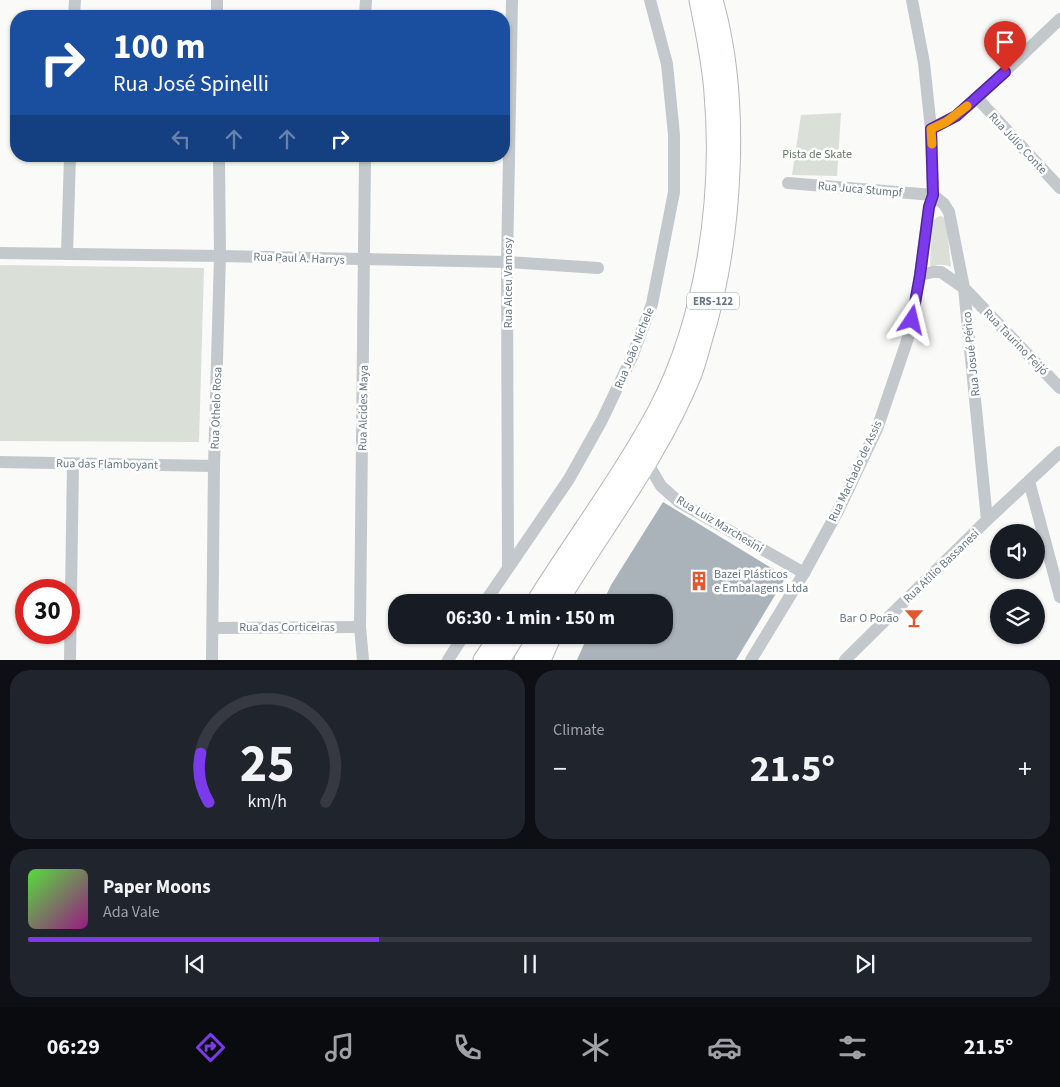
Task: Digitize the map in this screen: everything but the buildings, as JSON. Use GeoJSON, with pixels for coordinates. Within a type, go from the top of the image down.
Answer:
{"type":"FeatureCollection","features":[{"type":"Feature","properties":{"kind":"highway","name":"ERS-122"},"geometry":{"type":"LineString","coordinates":[[561,594],[570,566],[658,410],[692,325],[709,250],[716,172],[714,94],[708,45],[699,0]]}},
{"type":"Feature","properties":{"kind":"highway","name":"ERS-122"},"geometry":{"type":"LineString","coordinates":[[544,594],[570,566],[647,462],[692,373],[715,294],[727,210],[731,127],[728,79],[718,15],[713,0]]}},
{"type":"Feature","properties":{"kind":"highway"},"geometry":{"type":"LineString","coordinates":[[534,594],[570,566]]}},
{"type":"Feature","properties":{"kind":"highway"},"geometry":{"type":"LineString","coordinates":[[566,594],[570,566]]}},
{"type":"Feature","properties":{"kind":"highway"},"geometry":{"type":"LineString","coordinates":[[483,660],[494,644]]}},
{"type":"Feature","properties":{"kind":"highway"},"geometry":{"type":"LineString","coordinates":[[500,660],[510,644]]}},
{"type":"Feature","properties":{"kind":"highway"},"geometry":{"type":"LineString","coordinates":[[524,660],[534,644]]}},
{"type":"Feature","properties":{"kind":"highway"},"geometry":{"type":"LineString","coordinates":[[541,660],[548,644]]}},
{"type":"Feature","properties":{"kind":"street","name":"Rua Alceu Vamosy"},"geometry":{"type":"LineString","coordinates":[[510,105],[512,0]]}},
{"type":"Feature","properties":{"kind":"street","name":"Rua João Nichele"},"geometry":{"type":"LineString","coordinates":[[490,594],[569,479],[602,420],[631,359],[652,304],[674,192],[674,135],[667,64],[650,0]]}},
{"type":"Feature","properties":{"kind":"street","name":"Rua Machado de Assis"},"geometry":{"type":"LineString","coordinates":[[751,660],[839,509],[877,429],[909,335],[920,275],[926,223],[933,195],[931,129],[924,63],[912,0]]}},
{"type":"Feature","properties":{"kind":"street"},"geometry":{"type":"LineString","coordinates":[[931,129],[956,116],[1060,19]]}},
{"type":"Feature","properties":{"kind":"street","name":"Rua Júlio Conte"},"geometry":{"type":"LineString","coordinates":[[977,98],[1060,188]]}},
{"type":"Feature","properties":{"kind":"street"},"geometry":{"type":"LineString","coordinates":[[67,254],[70,162]]}},
{"type":"Feature","properties":{"kind":"street","name":"Rua Othelo Rosa"},"geometry":{"type":"LineString","coordinates":[[212,660],[214,466],[220,256],[219,162]]}},
{"type":"Feature","properties":{"kind":"street","name":"Rua Alcides Maya"},"geometry":{"type":"LineString","coordinates":[[363,660],[360,627],[365,162]]}},
{"type":"Feature","properties":{"kind":"street","name":"Rua Alceu Vamosy"},"geometry":{"type":"LineString","coordinates":[[508,566],[507,262],[509,162]]}},
{"type":"Feature","properties":{"kind":"street","name":"Rua Juca Stumpf"},"geometry":{"type":"LineString","coordinates":[[788,183],[933,195]]}},
{"type":"Feature","properties":{"kind":"street","name":"Rua Josué Périco"},"geometry":{"type":"LineString","coordinates":[[933,195],[944,204],[949,212],[964,288],[987,520]]}},
{"type":"Feature","properties":{"kind":"street","name":"Rua Paul A. Harrys"},"geometry":{"type":"LineString","coordinates":[[0,253],[507,262],[598,268]]}},
{"type":"Feature","properties":{"kind":"street","name":"Rua Taurino Feijó"},"geometry":{"type":"LineString","coordinates":[[920,275],[941,272],[964,288],[1060,388]]}},
{"type":"Feature","properties":{"kind":"street","name":"Rua Atílio Bassanesi"},"geometry":{"type":"LineString","coordinates":[[845,660],[987,520],[1060,452]]}},
{"type":"Feature","properties":{"kind":"street","name":"Rua das Flamboyant"},"geometry":{"type":"LineString","coordinates":[[0,462],[214,466]]}},
{"type":"Feature","properties":{"kind":"street","name":"Rua Luiz Marchesini"},"geometry":{"type":"LineString","coordinates":[[647,462],[661,486],[679,502],[804,572]]}},
{"type":"Feature","properties":{"kind":"street"},"geometry":{"type":"LineString","coordinates":[[70,660],[73,464]]}},
{"type":"Feature","properties":{"kind":"street"},"geometry":{"type":"LineString","coordinates":[[1047,464],[1060,468]]}},
{"type":"Feature","properties":{"kind":"street"},"geometry":{"type":"LineString","coordinates":[[1029,481],[1060,598]]}},
{"type":"Feature","properties":{"kind":"street","name":"Rua das Corticeiras"},"geometry":{"type":"LineString","coordinates":[[213,628],[360,627]]}},
{"type":"Feature","properties":{"kind":"street"},"geometry":{"type":"LineString","coordinates":[[448,660],[458,644]]}},
{"type":"Feature","properties":{"kind":"green space","name":"Pista de Skate"},"geometry":{"type":"Polygon","coordinates":[[[841,113],[837,176],[792,175],[801,115],[841,113]]]}},
{"type":"Feature","properties":{"kind":"green space"},"geometry":{"type":"Polygon","coordinates":[[[941,216],[946,219],[951,267],[940,265],[930,268],[932,222],[941,216]]]}},
{"type":"Feature","properties":{"kind":"green space"},"geometry":{"type":"Polygon","coordinates":[[[0,265],[204,268],[199,442],[0,441],[0,265]]]}},
{"type":"Feature","properties":{"kind":"slow traffic"},"geometry":{"type":"LineString","coordinates":[[932,144],[931,129],[956,116],[967,106]]}},
{"type":"Feature","properties":{"kind":"place","name":"Bazei Plásticos e Embalagens Ltda"},"geometry":{"type":"Point","coordinates":[699,581]}},
{"type":"Feature","properties":{"kind":"place","name":"Bar O Porão"},"geometry":{"type":"Point","coordinates":[914,618]}},
{"type":"Feature","properties":{"kind":"route"},"geometry":{"type":"LineString","coordinates":[[912,320],[926,223],[933,195],[931,129],[956,116],[1005,72]]}}]}
